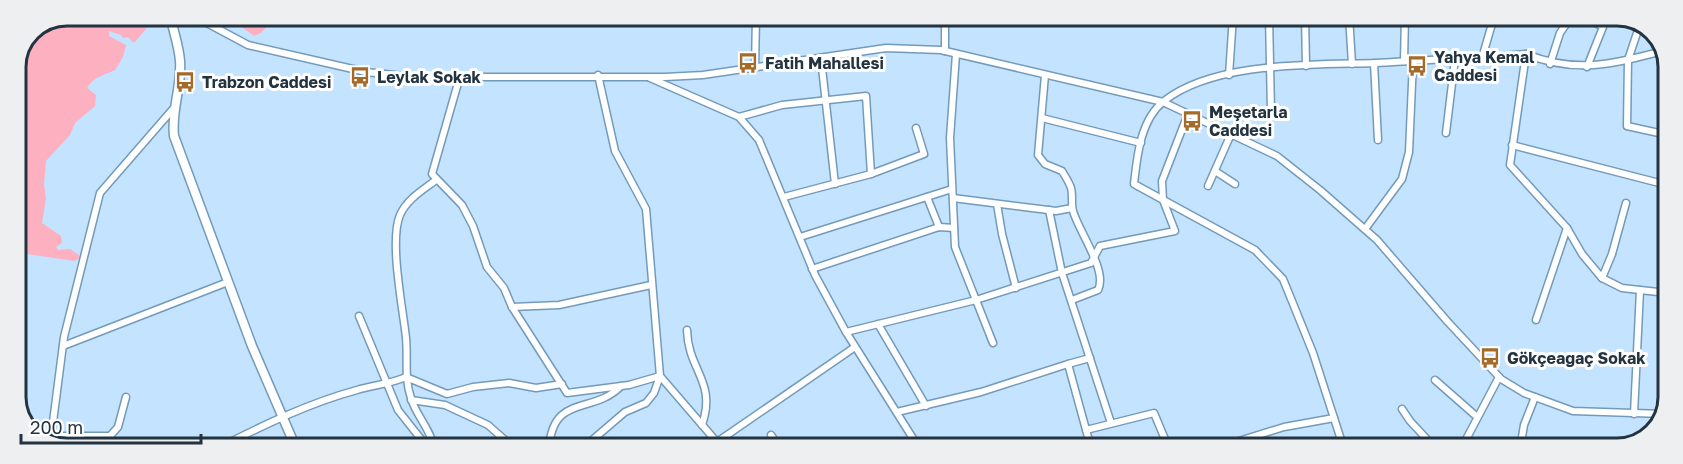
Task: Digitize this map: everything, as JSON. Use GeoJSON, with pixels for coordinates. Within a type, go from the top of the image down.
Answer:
{"type":"FeatureCollection","features":[{"type":"Feature","properties":{"kind":"street"},"geometry":{"type":"LineString","coordinates":[[172,26],[180,60],[179,85],[173,109],[174,136],[252,346],[292,438]]}},
{"type":"Feature","properties":{"kind":"street"},"geometry":{"type":"LineString","coordinates":[[213,26],[248,45],[354,70],[413,76],[646,77],[703,75],[886,48],[945,51],[1163,102],[1277,156],[1365,229],[1499,377],[1535,397],[1573,411],[1653,414]]}},
{"type":"Feature","properties":{"kind":"street"},"geometry":{"type":"LineString","coordinates":[[755,68],[756,26]]}},
{"type":"Feature","properties":{"kind":"street"},"geometry":{"type":"LineString","coordinates":[[945,26],[945,51]]}},
{"type":"Feature","properties":{"kind":"street"},"geometry":{"type":"LineString","coordinates":[[1229,75],[1232,26]]}},
{"type":"Feature","properties":{"kind":"street"},"geometry":{"type":"LineString","coordinates":[[1269,26],[1272,112]]}},
{"type":"Feature","properties":{"kind":"street"},"geometry":{"type":"LineString","coordinates":[[1305,26],[1306,66]]}},
{"type":"Feature","properties":{"kind":"street"},"geometry":{"type":"LineString","coordinates":[[1350,26],[1352,64]]}},
{"type":"Feature","properties":{"kind":"street"},"geometry":{"type":"LineString","coordinates":[[1404,61],[1405,26]]}},
{"type":"Feature","properties":{"kind":"street"},"geometry":{"type":"LineString","coordinates":[[1482,58],[1491,26]]}},
{"type":"Feature","properties":{"kind":"street"},"geometry":{"type":"LineString","coordinates":[[1550,64],[1560,33],[1565,26]]}},
{"type":"Feature","properties":{"kind":"street"},"geometry":{"type":"LineString","coordinates":[[1587,67],[1603,27],[1601,26]]}},
{"type":"Feature","properties":{"kind":"street"},"geometry":{"type":"LineString","coordinates":[[1638,31],[1628,60],[1627,126],[1657,133]]}},
{"type":"Feature","properties":{"kind":"street"},"geometry":{"type":"LineString","coordinates":[[1340,438],[1313,353],[1283,279],[1255,250],[1134,184],[1141,143],[1148,123],[1163,102],[1198,82],[1270,68],[1526,54],[1550,64],[1587,67],[1655,53]]}},
{"type":"Feature","properties":{"kind":"street"},"geometry":{"type":"LineString","coordinates":[[956,54],[950,138],[955,248],[993,343]]}},
{"type":"Feature","properties":{"kind":"street"},"geometry":{"type":"LineString","coordinates":[[1526,54],[1510,165],[1567,228],[1582,254],[1602,278],[1622,288],[1658,291]]}},
{"type":"Feature","properties":{"kind":"street"},"geometry":{"type":"LineString","coordinates":[[821,59],[835,184]]}},
{"type":"Feature","properties":{"kind":"street"},"geometry":{"type":"LineString","coordinates":[[1446,133],[1455,59]]}},
{"type":"Feature","properties":{"kind":"street"},"geometry":{"type":"LineString","coordinates":[[1365,229],[1402,179],[1409,152],[1413,61]]}},
{"type":"Feature","properties":{"kind":"street"},"geometry":{"type":"LineString","coordinates":[[1374,63],[1378,140]]}},
{"type":"Feature","properties":{"kind":"street"},"geometry":{"type":"LineString","coordinates":[[595,438],[625,412],[646,403],[654,393],[660,376],[646,209],[615,151],[598,75]]}},
{"type":"Feature","properties":{"kind":"street"},"geometry":{"type":"LineString","coordinates":[[1045,75],[1038,154],[1045,164],[1062,171],[1071,189],[1072,208],[1080,232],[1094,256],[1100,287],[1072,300]]}},
{"type":"Feature","properties":{"kind":"street"},"geometry":{"type":"LineString","coordinates":[[460,76],[432,174],[462,205],[473,226],[487,267],[504,288],[512,307],[567,393],[621,386],[660,376]]}},
{"type":"Feature","properties":{"kind":"street"},"geometry":{"type":"LineString","coordinates":[[646,77],[739,117],[759,140],[812,269],[846,332],[913,438]]}},
{"type":"Feature","properties":{"kind":"street"},"geometry":{"type":"LineString","coordinates":[[739,117],[782,105],[866,96],[871,174]]}},
{"type":"Feature","properties":{"kind":"street"},"geometry":{"type":"LineString","coordinates":[[51,435],[63,346],[100,194],[173,109]]}},
{"type":"Feature","properties":{"kind":"street"},"geometry":{"type":"LineString","coordinates":[[846,332],[1016,288],[1091,263],[1100,246],[1175,231],[1163,200],[1162,182],[1188,114]]}},
{"type":"Feature","properties":{"kind":"street"},"geometry":{"type":"LineString","coordinates":[[1042,118],[1141,143]]}},
{"type":"Feature","properties":{"kind":"street"},"geometry":{"type":"LineString","coordinates":[[784,197],[871,174],[924,154],[916,128]]}},
{"type":"Feature","properties":{"kind":"street"},"geometry":{"type":"LineString","coordinates":[[1208,186],[1232,134]]}},
{"type":"Feature","properties":{"kind":"street"},"geometry":{"type":"LineString","coordinates":[[1512,145],[1657,183]]}},
{"type":"Feature","properties":{"kind":"street"},"geometry":{"type":"LineString","coordinates":[[1215,171],[1235,183]]}},
{"type":"Feature","properties":{"kind":"street"},"geometry":{"type":"LineString","coordinates":[[432,438],[411,400],[406,377],[406,339],[400,302],[397,226],[407,203],[436,180]]}},
{"type":"Feature","properties":{"kind":"street"},"geometry":{"type":"LineString","coordinates":[[800,237],[952,189]]}},
{"type":"Feature","properties":{"kind":"street"},"geometry":{"type":"LineString","coordinates":[[927,197],[939,227]]}},
{"type":"Feature","properties":{"kind":"street"},"geometry":{"type":"LineString","coordinates":[[953,198],[1049,210],[1072,208]]}},
{"type":"Feature","properties":{"kind":"street"},"geometry":{"type":"LineString","coordinates":[[1602,278],[1612,254],[1626,202]]}},
{"type":"Feature","properties":{"kind":"street"},"geometry":{"type":"LineString","coordinates":[[997,204],[1016,288]]}},
{"type":"Feature","properties":{"kind":"street"},"geometry":{"type":"LineString","coordinates":[[1049,210],[1062,273],[1111,423]]}},
{"type":"Feature","properties":{"kind":"street"},"geometry":{"type":"LineString","coordinates":[[812,269],[939,227],[954,228]]}},
{"type":"Feature","properties":{"kind":"street"},"geometry":{"type":"LineString","coordinates":[[1536,320],[1567,228]]}},
{"type":"Feature","properties":{"kind":"street"},"geometry":{"type":"LineString","coordinates":[[63,346],[228,282]]}},
{"type":"Feature","properties":{"kind":"street"},"geometry":{"type":"LineString","coordinates":[[512,307],[559,304],[651,285]]}},
{"type":"Feature","properties":{"kind":"street"},"geometry":{"type":"LineString","coordinates":[[1634,414],[1640,290]]}},
{"type":"Feature","properties":{"kind":"street"},"geometry":{"type":"LineString","coordinates":[[358,316],[398,410],[420,438]]}},
{"type":"Feature","properties":{"kind":"street"},"geometry":{"type":"LineString","coordinates":[[878,324],[926,406]]}},
{"type":"Feature","properties":{"kind":"street"},"geometry":{"type":"LineString","coordinates":[[687,330],[688,348],[706,383],[708,396],[702,425]]}},
{"type":"Feature","properties":{"kind":"street"},"geometry":{"type":"LineString","coordinates":[[730,438],[855,347]]}},
{"type":"Feature","properties":{"kind":"street"},"geometry":{"type":"LineString","coordinates":[[897,412],[926,406],[1090,358]]}},
{"type":"Feature","properties":{"kind":"street"},"geometry":{"type":"LineString","coordinates":[[1068,364],[1088,438]]}},
{"type":"Feature","properties":{"kind":"street"},"geometry":{"type":"LineString","coordinates":[[660,376],[714,438]]}},
{"type":"Feature","properties":{"kind":"street"},"geometry":{"type":"LineString","coordinates":[[238,438],[283,416],[358,390],[388,385],[406,377],[447,394],[473,387],[509,383],[536,388],[562,384]]}},
{"type":"Feature","properties":{"kind":"street"},"geometry":{"type":"LineString","coordinates":[[1466,438],[1499,377]]}},
{"type":"Feature","properties":{"kind":"street"},"geometry":{"type":"LineString","coordinates":[[1435,380],[1476,416]]}},
{"type":"Feature","properties":{"kind":"street"},"geometry":{"type":"LineString","coordinates":[[550,438],[552,426],[569,409],[614,394],[621,386]]}},
{"type":"Feature","properties":{"kind":"street"},"geometry":{"type":"LineString","coordinates":[[1522,438],[1524,425],[1535,397]]}},
{"type":"Feature","properties":{"kind":"street"},"geometry":{"type":"LineString","coordinates":[[54,436],[110,436],[118,427],[126,398]]}},
{"type":"Feature","properties":{"kind":"street"},"geometry":{"type":"LineString","coordinates":[[411,400],[445,405],[488,424],[503,438]]}},
{"type":"Feature","properties":{"kind":"street"},"geometry":{"type":"LineString","coordinates":[[1402,408],[1410,421],[1426,438]]}},
{"type":"Feature","properties":{"kind":"street"},"geometry":{"type":"LineString","coordinates":[[1086,430],[1154,413],[1165,438]]}},
{"type":"Feature","properties":{"kind":"street"},"geometry":{"type":"LineString","coordinates":[[1247,438],[1284,427],[1334,418]]}},
{"type":"Feature","properties":{"kind":"shaded area"},"geometry":{"type":"Polygon","coordinates":[[[59,26],[148,26],[134,43],[128,37],[123,38],[109,31],[109,36],[126,45],[123,57],[115,70],[96,78],[87,88],[96,95],[95,106],[75,123],[70,135],[46,161],[44,184],[46,198],[42,223],[61,236],[62,243],[56,247],[58,250],[70,249],[79,255],[79,258],[75,261],[27,254],[26,59],[32,44],[44,32],[59,26]]]}},
{"type":"Feature","properties":{"kind":"shaded area"},"geometry":{"type":"Polygon","coordinates":[[[240,26],[267,26],[261,33],[254,36],[240,26]]]}},
{"type":"Feature","properties":{"kind":"place","name":"Fatih Mahallesi"},"geometry":{"type":"Point","coordinates":[748,63]}},
{"type":"Feature","properties":{"kind":"place","name":"Yahya Kemal Caddesi"},"geometry":{"type":"Point","coordinates":[1417,66]}},
{"type":"Feature","properties":{"kind":"place","name":"Leylak Sokak"},"geometry":{"type":"Point","coordinates":[360,77]}},
{"type":"Feature","properties":{"kind":"place","name":"Trabzon Caddesi"},"geometry":{"type":"Point","coordinates":[185,82]}},
{"type":"Feature","properties":{"kind":"place","name":"Meşetarla Caddesi"},"geometry":{"type":"Point","coordinates":[1192,121]}},
{"type":"Feature","properties":{"kind":"place","name":"Gökçeağaç Sokak"},"geometry":{"type":"Point","coordinates":[1490,358]}}]}
